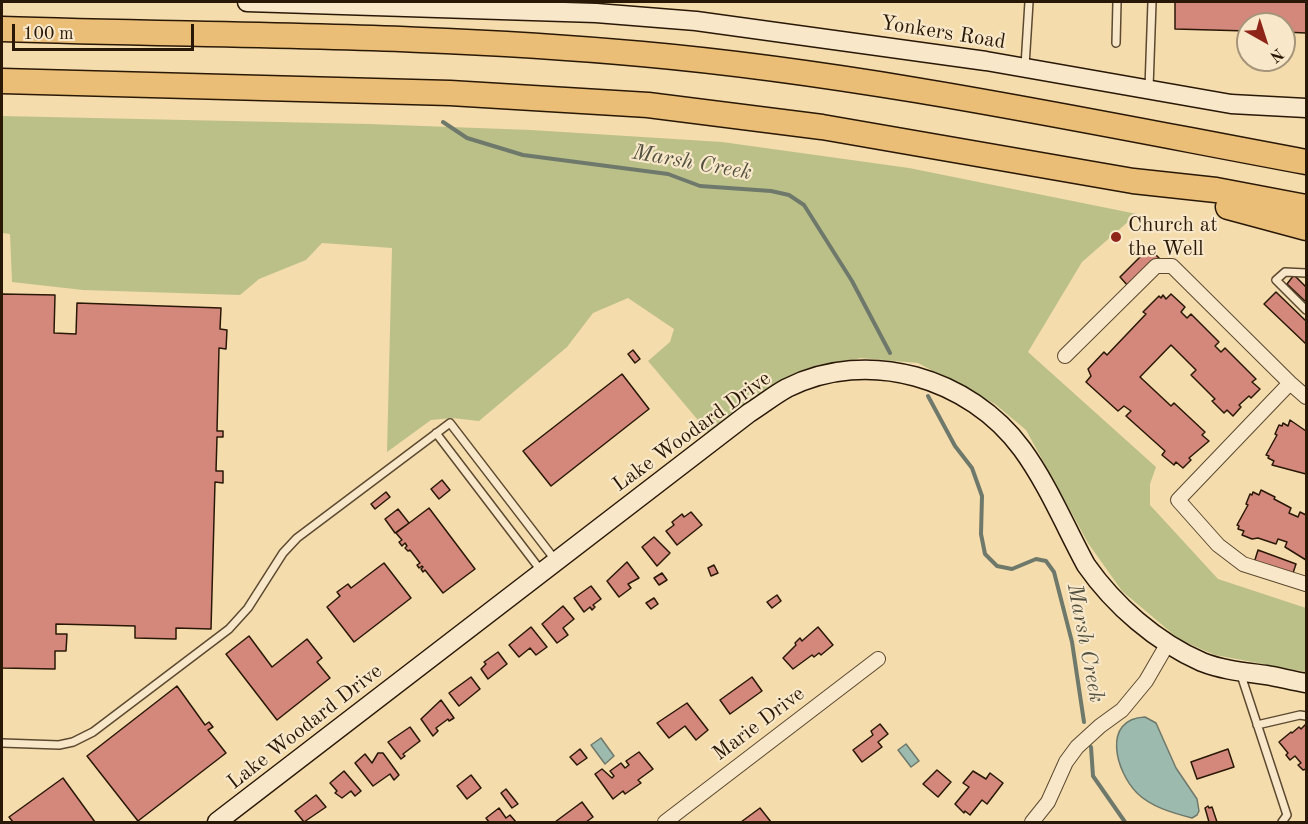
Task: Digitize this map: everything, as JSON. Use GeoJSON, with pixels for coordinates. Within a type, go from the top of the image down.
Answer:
{"type":"FeatureCollection","features":[{"type":"Feature","properties":{"kind":"highway"},"geometry":{"type":"LineString","coordinates":[[2,29],[460,41],[637,53],[771,68],[881,84],[1306,162]]}},
{"type":"Feature","properties":{"kind":"highway"},"geometry":{"type":"LineString","coordinates":[[2,81],[439,92],[648,105],[822,127],[1133,181],[1216,190],[1306,207]]}},
{"type":"Feature","properties":{"kind":"highway"},"geometry":{"type":"LineString","coordinates":[[1188,139],[1306,149]]}},
{"type":"Feature","properties":{"kind":"highway"},"geometry":{"type":"LineString","coordinates":[[1133,181],[1306,228]]}},
{"type":"Feature","properties":{"kind":"street","name":"Yonkers Road"},"geometry":{"type":"LineString","coordinates":[[247,2],[466,5],[696,21],[1025,68],[1231,104],[1306,108]]}},
{"type":"Feature","properties":{"kind":"street"},"geometry":{"type":"LineString","coordinates":[[1065,356],[1156,266],[1172,266],[1290,383],[1306,396]]}},
{"type":"Feature","properties":{"kind":"street","name":"Lake Woodard Drive"},"geometry":{"type":"LineString","coordinates":[[217,822],[712,441],[788,388],[845,371],[897,372],[950,388],[966,396],[997,421],[1027,455],[1086,565],[1098,582],[1132,616],[1168,643],[1202,662],[1240,672],[1306,683]]}},
{"type":"Feature","properties":{"kind":"street"},"geometry":{"type":"LineString","coordinates":[[1290,383],[1178,500],[1218,545],[1244,564],[1306,584]]}},
{"type":"Feature","properties":{"kind":"street"},"geometry":{"type":"LineString","coordinates":[[1035,821],[1048,802],[1066,762],[1077,747],[1122,710],[1146,681],[1168,643]]}},
{"type":"Feature","properties":{"kind":"street","name":"Marie Drive"},"geometry":{"type":"LineString","coordinates":[[665,822],[879,659]]}},
{"type":"Feature","properties":{"kind":"lane"},"geometry":{"type":"LineString","coordinates":[[1025,68],[1029,2]]}},
{"type":"Feature","properties":{"kind":"lane"},"geometry":{"type":"LineString","coordinates":[[1116,43],[1117,2]]}},
{"type":"Feature","properties":{"kind":"lane"},"geometry":{"type":"LineString","coordinates":[[1149,91],[1152,2]]}},
{"type":"Feature","properties":{"kind":"lane"},"geometry":{"type":"LineString","coordinates":[[1306,273],[1285,272],[1276,280],[1306,310]]}},
{"type":"Feature","properties":{"kind":"lane"},"geometry":{"type":"LineString","coordinates":[[2,743],[59,746],[93,732],[229,629],[248,608],[283,553],[297,538],[450,423],[550,567]]}},
{"type":"Feature","properties":{"kind":"lane"},"geometry":{"type":"LineString","coordinates":[[436,433],[550,567]]}},
{"type":"Feature","properties":{"kind":"lane"},"geometry":{"type":"LineString","coordinates":[[1240,672],[1287,815],[1282,822]]}},
{"type":"Feature","properties":{"kind":"lane"},"geometry":{"type":"LineString","coordinates":[[1257,726],[1300,715],[1306,716]]}},
{"type":"Feature","properties":{"kind":"green space"},"geometry":{"type":"Polygon","coordinates":[[[2,116],[369,124],[531,130],[722,142],[909,168],[1137,214],[1082,262],[1028,352],[1156,467],[1150,484],[1150,505],[1218,579],[1306,608],[1306,672],[1215,655],[1180,640],[1122,591],[1088,543],[1026,430],[995,404],[918,363],[860,358],[780,382],[708,432],[648,361],[670,342],[674,329],[628,298],[593,313],[567,347],[479,421],[452,418],[431,420],[387,452],[392,248],[322,243],[306,260],[259,279],[240,295],[83,290],[12,282],[10,234],[2,233],[2,116]]]}},
{"type":"Feature","properties":{"kind":"shaded area"},"geometry":{"type":"Polygon","coordinates":[[[1145,717],[1156,723],[1176,768],[1197,799],[1199,811],[1192,818],[1170,812],[1149,802],[1137,793],[1123,773],[1117,748],[1118,736],[1122,727],[1131,720],[1145,717]]]}},
{"type":"Feature","properties":{"kind":"shaded area"},"geometry":{"type":"Polygon","coordinates":[[[601,738],[614,756],[605,764],[591,745],[601,738]]]}},
{"type":"Feature","properties":{"kind":"shaded area"},"geometry":{"type":"Polygon","coordinates":[[[906,744],[919,761],[911,767],[898,750],[906,744]]]}},
{"type":"Feature","properties":{"kind":"building"},"geometry":{"type":"Polygon","coordinates":[[[1175,2],[1306,2],[1306,33],[1296,33],[1296,12],[1236,12],[1236,31],[1175,29],[1175,2]]]}},
{"type":"Feature","properties":{"kind":"building"},"geometry":{"type":"Polygon","coordinates":[[[1149,248],[1159,258],[1129,287],[1120,277],[1149,248]]]}},
{"type":"Feature","properties":{"kind":"building"},"geometry":{"type":"Polygon","coordinates":[[[1294,275],[1306,287],[1306,302],[1287,284],[1294,275]]]}},
{"type":"Feature","properties":{"kind":"building"},"geometry":{"type":"Polygon","coordinates":[[[1276,292],[1306,321],[1306,344],[1264,304],[1276,292]]]}},
{"type":"Feature","properties":{"kind":"building"},"geometry":{"type":"Polygon","coordinates":[[[2,294],[55,295],[54,333],[76,334],[77,303],[221,308],[220,329],[227,330],[226,349],[219,348],[217,431],[223,431],[223,437],[217,437],[216,471],[223,471],[223,483],[215,482],[211,629],[176,628],[176,639],[135,638],[135,626],[56,624],[56,634],[67,634],[66,651],[55,651],[55,669],[2,668],[2,294]]]}},
{"type":"Feature","properties":{"kind":"building"},"geometry":{"type":"Polygon","coordinates":[[[1171,294],[1185,307],[1181,312],[1187,318],[1191,314],[1219,342],[1215,346],[1221,352],[1225,348],[1256,379],[1252,382],[1260,389],[1239,405],[1241,407],[1233,416],[1227,410],[1224,413],[1212,401],[1215,399],[1191,375],[1196,370],[1171,345],[1140,377],[1171,406],[1174,403],[1205,432],[1202,435],[1209,441],[1189,458],[1191,460],[1183,468],[1176,462],[1174,465],[1162,455],[1165,451],[1126,416],[1131,411],[1124,406],[1118,411],[1086,382],[1091,376],[1088,369],[1104,352],[1107,355],[1146,314],[1143,312],[1159,296],[1161,298],[1163,295],[1166,299],[1171,294]]]}},
{"type":"Feature","properties":{"kind":"building"},"geometry":{"type":"Polygon","coordinates":[[[633,350],[640,359],[635,363],[628,354],[633,350]]]}},
{"type":"Feature","properties":{"kind":"building"},"geometry":{"type":"Polygon","coordinates":[[[622,374],[649,409],[551,486],[523,451],[622,374]]]}},
{"type":"Feature","properties":{"kind":"building"},"geometry":{"type":"Polygon","coordinates":[[[1290,420],[1306,431],[1306,474],[1272,465],[1274,461],[1266,455],[1277,435],[1275,434],[1279,425],[1282,426],[1283,423],[1288,426],[1290,420]]]}},
{"type":"Feature","properties":{"kind":"building"},"geometry":{"type":"Polygon","coordinates":[[[442,480],[450,490],[439,499],[431,489],[442,480]]]}},
{"type":"Feature","properties":{"kind":"building"},"geometry":{"type":"Polygon","coordinates":[[[1261,490],[1291,508],[1289,513],[1298,517],[1300,512],[1306,515],[1306,560],[1285,547],[1287,542],[1278,539],[1276,544],[1258,538],[1252,539],[1242,535],[1244,531],[1238,529],[1237,525],[1248,505],[1246,504],[1250,494],[1252,495],[1253,492],[1259,495],[1261,490]]]}},
{"type":"Feature","properties":{"kind":"building"},"geometry":{"type":"Polygon","coordinates":[[[386,492],[390,497],[375,509],[371,504],[386,492]]]}},
{"type":"Feature","properties":{"kind":"building"},"geometry":{"type":"Polygon","coordinates":[[[429,508],[475,569],[443,593],[425,570],[423,572],[421,569],[423,567],[419,568],[417,565],[420,563],[410,550],[405,548],[407,546],[405,543],[402,546],[399,542],[402,540],[396,533],[429,508]]]}},
{"type":"Feature","properties":{"kind":"building"},"geometry":{"type":"Polygon","coordinates":[[[398,509],[409,523],[395,533],[385,519],[398,509]]]}},
{"type":"Feature","properties":{"kind":"building"},"geometry":{"type":"Polygon","coordinates":[[[691,512],[702,525],[677,545],[666,531],[682,514],[684,517],[691,512]]]}},
{"type":"Feature","properties":{"kind":"building"},"geometry":{"type":"Polygon","coordinates":[[[654,537],[670,553],[657,566],[642,547],[654,537]]]}},
{"type":"Feature","properties":{"kind":"building"},"geometry":{"type":"Polygon","coordinates":[[[1258,550],[1296,564],[1292,576],[1254,563],[1258,550]]]}},
{"type":"Feature","properties":{"kind":"building"},"geometry":{"type":"Polygon","coordinates":[[[627,562],[639,578],[628,584],[631,588],[619,597],[607,581],[627,562]]]}},
{"type":"Feature","properties":{"kind":"building"},"geometry":{"type":"Polygon","coordinates":[[[384,563],[411,598],[354,642],[327,607],[340,596],[337,592],[348,584],[351,588],[384,563]]]}},
{"type":"Feature","properties":{"kind":"building"},"geometry":{"type":"Polygon","coordinates":[[[714,565],[718,573],[711,576],[708,568],[714,565]]]}},
{"type":"Feature","properties":{"kind":"building"},"geometry":{"type":"Polygon","coordinates":[[[662,573],[667,580],[659,585],[654,578],[662,573]]]}},
{"type":"Feature","properties":{"kind":"building"},"geometry":{"type":"Polygon","coordinates":[[[591,586],[601,599],[593,605],[595,607],[592,610],[590,607],[584,612],[574,598],[591,586]]]}},
{"type":"Feature","properties":{"kind":"building"},"geometry":{"type":"Polygon","coordinates":[[[777,595],[781,601],[772,608],[767,602],[777,595]]]}},
{"type":"Feature","properties":{"kind":"building"},"geometry":{"type":"Polygon","coordinates":[[[654,598],[658,604],[651,609],[646,603],[654,598]]]}},
{"type":"Feature","properties":{"kind":"building"},"geometry":{"type":"Polygon","coordinates":[[[563,606],[574,619],[563,628],[568,635],[557,643],[542,624],[563,606]]]}},
{"type":"Feature","properties":{"kind":"building"},"geometry":{"type":"Polygon","coordinates":[[[531,627],[547,647],[536,655],[530,648],[519,657],[509,645],[531,627]]]}},
{"type":"Feature","properties":{"kind":"building"},"geometry":{"type":"Polygon","coordinates":[[[818,627],[833,645],[821,655],[819,653],[814,657],[812,655],[793,669],[783,658],[800,638],[802,641],[818,627]]]}},
{"type":"Feature","properties":{"kind":"building"},"geometry":{"type":"Polygon","coordinates":[[[249,636],[272,667],[307,639],[322,658],[317,662],[330,678],[277,720],[226,654],[249,636]]]}},
{"type":"Feature","properties":{"kind":"building"},"geometry":{"type":"Polygon","coordinates":[[[498,652],[507,664],[488,679],[481,669],[486,664],[484,662],[498,652]]]}},
{"type":"Feature","properties":{"kind":"building"},"geometry":{"type":"Polygon","coordinates":[[[471,677],[480,689],[459,706],[449,693],[471,677]]]}},
{"type":"Feature","properties":{"kind":"building"},"geometry":{"type":"Polygon","coordinates":[[[752,677],[762,691],[730,714],[720,700],[752,677]]]}},
{"type":"Feature","properties":{"kind":"building"},"geometry":{"type":"Polygon","coordinates":[[[177,686],[205,725],[209,722],[213,727],[208,730],[226,753],[138,821],[87,756],[177,686]]]}},
{"type":"Feature","properties":{"kind":"building"},"geometry":{"type":"Polygon","coordinates":[[[441,700],[454,718],[449,721],[448,719],[436,728],[438,731],[433,736],[421,719],[441,700]]]}},
{"type":"Feature","properties":{"kind":"building"},"geometry":{"type":"Polygon","coordinates":[[[687,703],[708,730],[696,740],[685,726],[669,738],[657,723],[687,703]]]}},
{"type":"Feature","properties":{"kind":"building"},"geometry":{"type":"Polygon","coordinates":[[[880,724],[888,734],[878,742],[882,747],[862,762],[853,750],[873,735],[871,731],[880,724]]]}},
{"type":"Feature","properties":{"kind":"building"},"geometry":{"type":"Polygon","coordinates":[[[1306,724],[1306,769],[1303,770],[1298,765],[1301,763],[1295,756],[1290,760],[1286,755],[1288,753],[1279,742],[1306,724]]]}},
{"type":"Feature","properties":{"kind":"building"},"geometry":{"type":"Polygon","coordinates":[[[410,727],[420,741],[403,754],[405,756],[401,759],[388,742],[410,727]]]}},
{"type":"Feature","properties":{"kind":"building"},"geometry":{"type":"Polygon","coordinates":[[[580,749],[587,758],[577,765],[570,757],[580,749]]]}},
{"type":"Feature","properties":{"kind":"building"},"geometry":{"type":"Polygon","coordinates":[[[1228,749],[1234,767],[1197,779],[1191,762],[1228,749]]]}},
{"type":"Feature","properties":{"kind":"building"},"geometry":{"type":"Polygon","coordinates":[[[639,752],[653,769],[638,780],[641,783],[625,794],[623,791],[613,799],[595,774],[602,769],[612,778],[614,776],[610,771],[621,763],[625,768],[629,765],[626,761],[639,752]]]}},
{"type":"Feature","properties":{"kind":"building"},"geometry":{"type":"Polygon","coordinates":[[[378,753],[383,753],[399,775],[394,780],[390,774],[373,786],[355,763],[365,754],[372,763],[378,753]]]}},
{"type":"Feature","properties":{"kind":"building"},"geometry":{"type":"Polygon","coordinates":[[[937,770],[951,782],[938,797],[923,784],[937,770]]]}},
{"type":"Feature","properties":{"kind":"building"},"geometry":{"type":"Polygon","coordinates":[[[344,771],[361,791],[355,796],[351,791],[342,798],[335,793],[337,791],[330,783],[344,771]]]}},
{"type":"Feature","properties":{"kind":"building"},"geometry":{"type":"Polygon","coordinates":[[[973,771],[986,779],[990,773],[1003,783],[987,804],[982,800],[970,815],[965,811],[964,813],[955,804],[969,787],[963,783],[973,771]]]}},
{"type":"Feature","properties":{"kind":"building"},"geometry":{"type":"Polygon","coordinates":[[[471,775],[481,788],[467,799],[457,786],[471,775]]]}},
{"type":"Feature","properties":{"kind":"building"},"geometry":{"type":"Polygon","coordinates":[[[63,778],[95,822],[13,822],[9,817],[63,778]]]}},
{"type":"Feature","properties":{"kind":"building"},"geometry":{"type":"Polygon","coordinates":[[[506,789],[518,804],[512,808],[501,793],[506,789]]]}},
{"type":"Feature","properties":{"kind":"building"},"geometry":{"type":"Polygon","coordinates":[[[316,795],[326,807],[304,822],[295,811],[316,795]]]}},
{"type":"Feature","properties":{"kind":"building"},"geometry":{"type":"Polygon","coordinates":[[[582,802],[593,817],[586,822],[555,822],[582,802]]]}},
{"type":"Feature","properties":{"kind":"building"},"geometry":{"type":"Polygon","coordinates":[[[1212,807],[1217,822],[1209,822],[1205,808],[1212,807]]]}},
{"type":"Feature","properties":{"kind":"building"},"geometry":{"type":"Polygon","coordinates":[[[499,808],[506,818],[510,815],[516,822],[489,822],[486,818],[499,808]]]}},
{"type":"Feature","properties":{"kind":"building"},"geometry":{"type":"Polygon","coordinates":[[[760,808],[771,822],[741,822],[760,808]]]}},
{"type":"Feature","properties":{"kind":"waterway","name":"Marsh Creek"},"geometry":{"type":"LineString","coordinates":[[443,122],[467,138],[523,155],[668,174],[700,186],[771,191],[789,195],[804,205],[852,281],[890,353]]}},
{"type":"Feature","properties":{"kind":"waterway","name":"Marsh Creek"},"geometry":{"type":"LineString","coordinates":[[928,396],[955,446],[972,468],[982,496],[981,534],[985,554],[997,566],[1012,569],[1036,559],[1046,561],[1054,572],[1072,642],[1084,722]]}},
{"type":"Feature","properties":{"kind":"waterway","name":"Marsh Creek"},"geometry":{"type":"LineString","coordinates":[[1091,747],[1093,776],[1125,822]]}},
{"type":"Feature","properties":{"kind":"place","name":"Church at the Well"},"geometry":{"type":"Point","coordinates":[1116,237]}}]}
